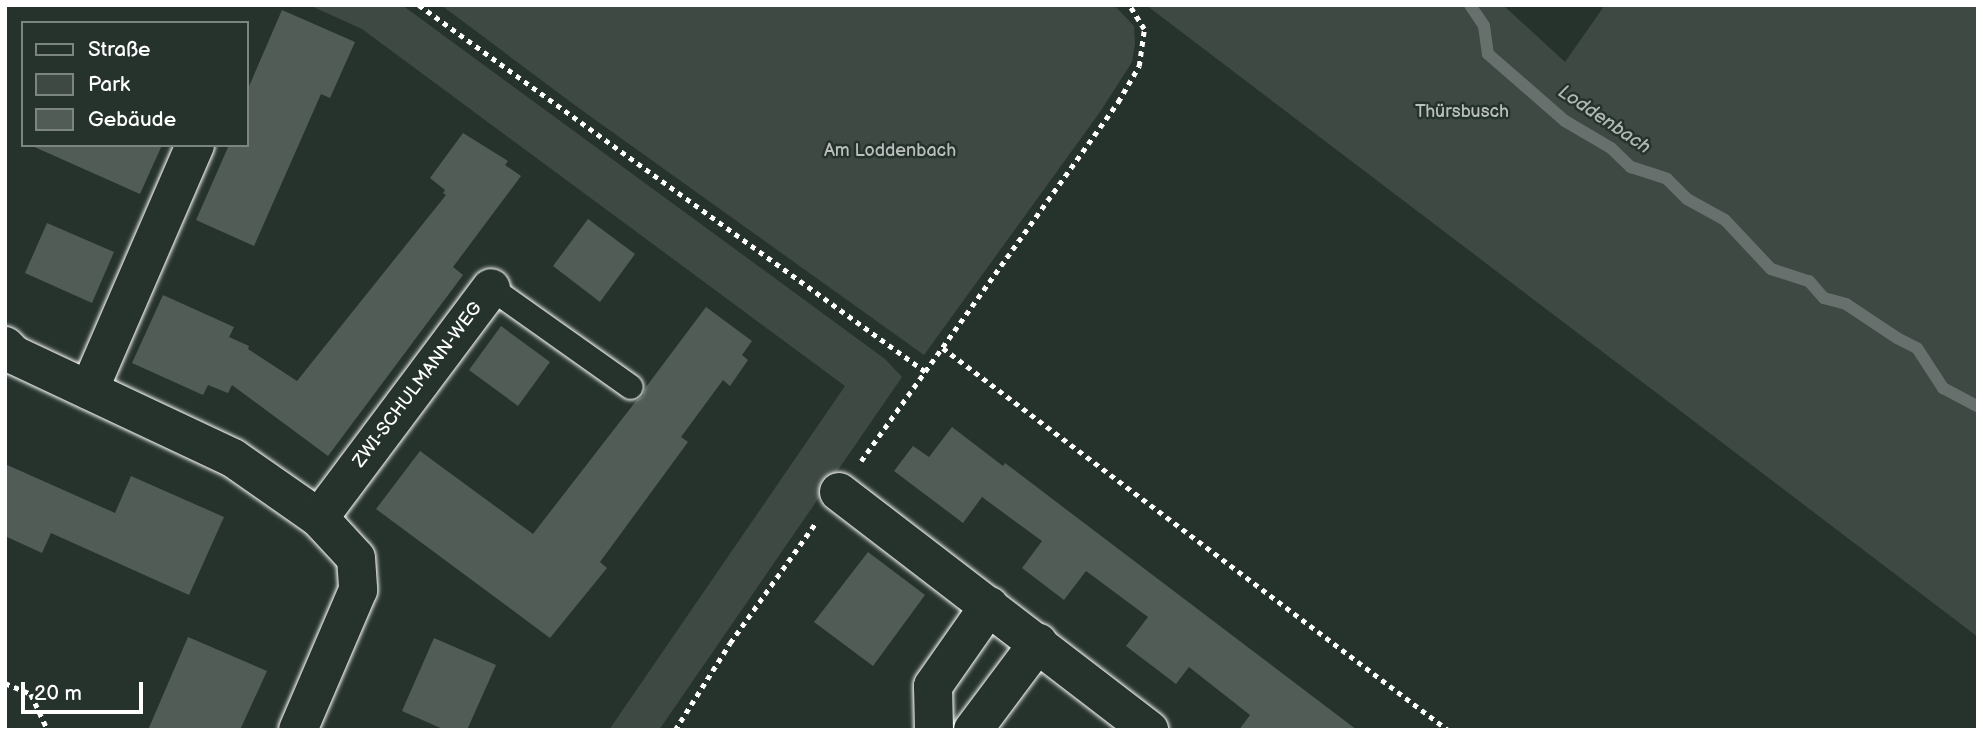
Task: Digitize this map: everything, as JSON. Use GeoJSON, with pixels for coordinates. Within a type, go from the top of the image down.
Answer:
{"type":"FeatureCollection","features":[{"type":"Feature","properties":{"kind":"street"},"geometry":{"type":"LineString","coordinates":[[89,390],[194,147]]}},
{"type":"Feature","properties":{"kind":"street","name":"ZWI-SCHULMANN-WEG"},"geometry":{"type":"LineString","coordinates":[[319,518],[491,288]]}},
{"type":"Feature","properties":{"kind":"street"},"geometry":{"type":"LineString","coordinates":[[5,346],[14,355],[233,458],[319,518],[356,558],[358,590],[298,730]]}},
{"type":"Feature","properties":{"kind":"street"},"geometry":{"type":"LineString","coordinates":[[839,492],[1149,730]]}},
{"type":"Feature","properties":{"kind":"street"},"geometry":{"type":"LineString","coordinates":[[934,730],[933,686],[989,606]]}},
{"type":"Feature","properties":{"kind":"street"},"geometry":{"type":"LineString","coordinates":[[973,730],[1038,643]]}},
{"type":"Feature","properties":{"kind":"lane","name":"ZWI-SCHULMANN-WEG"},"geometry":{"type":"LineString","coordinates":[[491,288],[631,387]]}},
{"type":"Feature","properties":{"kind":"path"},"geometry":{"type":"LineString","coordinates":[[419,5],[926,372]]}},
{"type":"Feature","properties":{"kind":"path"},"geometry":{"type":"LineString","coordinates":[[675,730],[730,643],[1118,102],[1139,66],[1144,29],[1129,5]]}},
{"type":"Feature","properties":{"kind":"path"},"geometry":{"type":"LineString","coordinates":[[943,348],[1448,730]]}},
{"type":"Feature","properties":{"kind":"path"},"geometry":{"type":"LineString","coordinates":[[5,683],[32,694],[48,730]]}},
{"type":"Feature","properties":{"kind":"green space"},"geometry":{"type":"Polygon","coordinates":[[[309,5],[402,5],[885,359],[902,377],[659,730],[609,730],[845,386],[362,29],[309,5]]]}},
{"type":"Feature","properties":{"kind":"green space","name":"Am Loddenbach"},"geometry":{"type":"Polygon","coordinates":[[[441,5],[1114,5],[1134,26],[1135,44],[1132,62],[1100,112],[924,355],[576,106],[441,5]]]}},
{"type":"Feature","properties":{"kind":"green space","name":"Thürsbusch"},"geometry":{"type":"Polygon","coordinates":[[[1146,5],[1503,5],[1565,62],[1605,5],[1978,5],[1978,637],[1146,5]]]}},
{"type":"Feature","properties":{"kind":"building"},"geometry":{"type":"Polygon","coordinates":[[[282,10],[355,42],[330,98],[321,94],[254,246],[196,220],[228,147],[248,147],[248,89],[282,10]]]}},
{"type":"Feature","properties":{"kind":"building"},"geometry":{"type":"Polygon","coordinates":[[[463,133],[508,161],[505,165],[521,176],[453,267],[463,275],[328,456],[232,385],[228,393],[208,385],[203,395],[132,363],[163,295],[234,327],[229,337],[249,346],[248,349],[297,381],[446,195],[443,193],[445,190],[430,178],[463,133]]]}},
{"type":"Feature","properties":{"kind":"building"},"geometry":{"type":"Polygon","coordinates":[[[34,147],[161,147],[140,194],[34,147]]]}},
{"type":"Feature","properties":{"kind":"building"},"geometry":{"type":"Polygon","coordinates":[[[588,219],[635,254],[600,302],[553,266],[588,219]]]}},
{"type":"Feature","properties":{"kind":"building"},"geometry":{"type":"Polygon","coordinates":[[[47,223],[114,252],[92,303],[25,273],[47,223]]]}},
{"type":"Feature","properties":{"kind":"building"},"geometry":{"type":"Polygon","coordinates":[[[706,307],[752,341],[742,355],[748,360],[730,386],[723,380],[681,437],[688,442],[600,562],[607,568],[550,638],[376,509],[420,451],[533,534],[636,401],[643,396],[646,387],[706,307]]]}},
{"type":"Feature","properties":{"kind":"building"},"geometry":{"type":"Polygon","coordinates":[[[501,326],[550,362],[518,406],[469,370],[501,326]]]}},
{"type":"Feature","properties":{"kind":"building"},"geometry":{"type":"Polygon","coordinates":[[[952,427],[1003,466],[1005,463],[1357,730],[1239,730],[1250,715],[1189,667],[1176,684],[1126,646],[1148,617],[1086,571],[1064,600],[1022,568],[1042,541],[982,497],[963,523],[894,471],[913,446],[929,457],[952,427]]]}},
{"type":"Feature","properties":{"kind":"building"},"geometry":{"type":"Polygon","coordinates":[[[5,464],[115,513],[131,476],[224,517],[189,595],[51,533],[42,553],[5,536],[5,464]]]}},
{"type":"Feature","properties":{"kind":"building"},"geometry":{"type":"Polygon","coordinates":[[[868,552],[925,595],[873,666],[814,622],[868,552]]]}},
{"type":"Feature","properties":{"kind":"building"},"geometry":{"type":"Polygon","coordinates":[[[188,637],[267,671],[240,730],[148,730],[188,637]]]}},
{"type":"Feature","properties":{"kind":"building"},"geometry":{"type":"Polygon","coordinates":[[[434,638],[496,665],[467,730],[445,730],[402,711],[434,638]]]}},
{"type":"Feature","properties":{"kind":"waterway","name":"Loddenbach"},"geometry":{"type":"LineString","coordinates":[[1470,5],[1484,26],[1488,54],[1565,121],[1611,148],[1631,167],[1667,179],[1687,199],[1725,220],[1771,269],[1809,281],[1824,298],[1846,304],[1917,348],[1943,388],[1978,407]]}}]}
